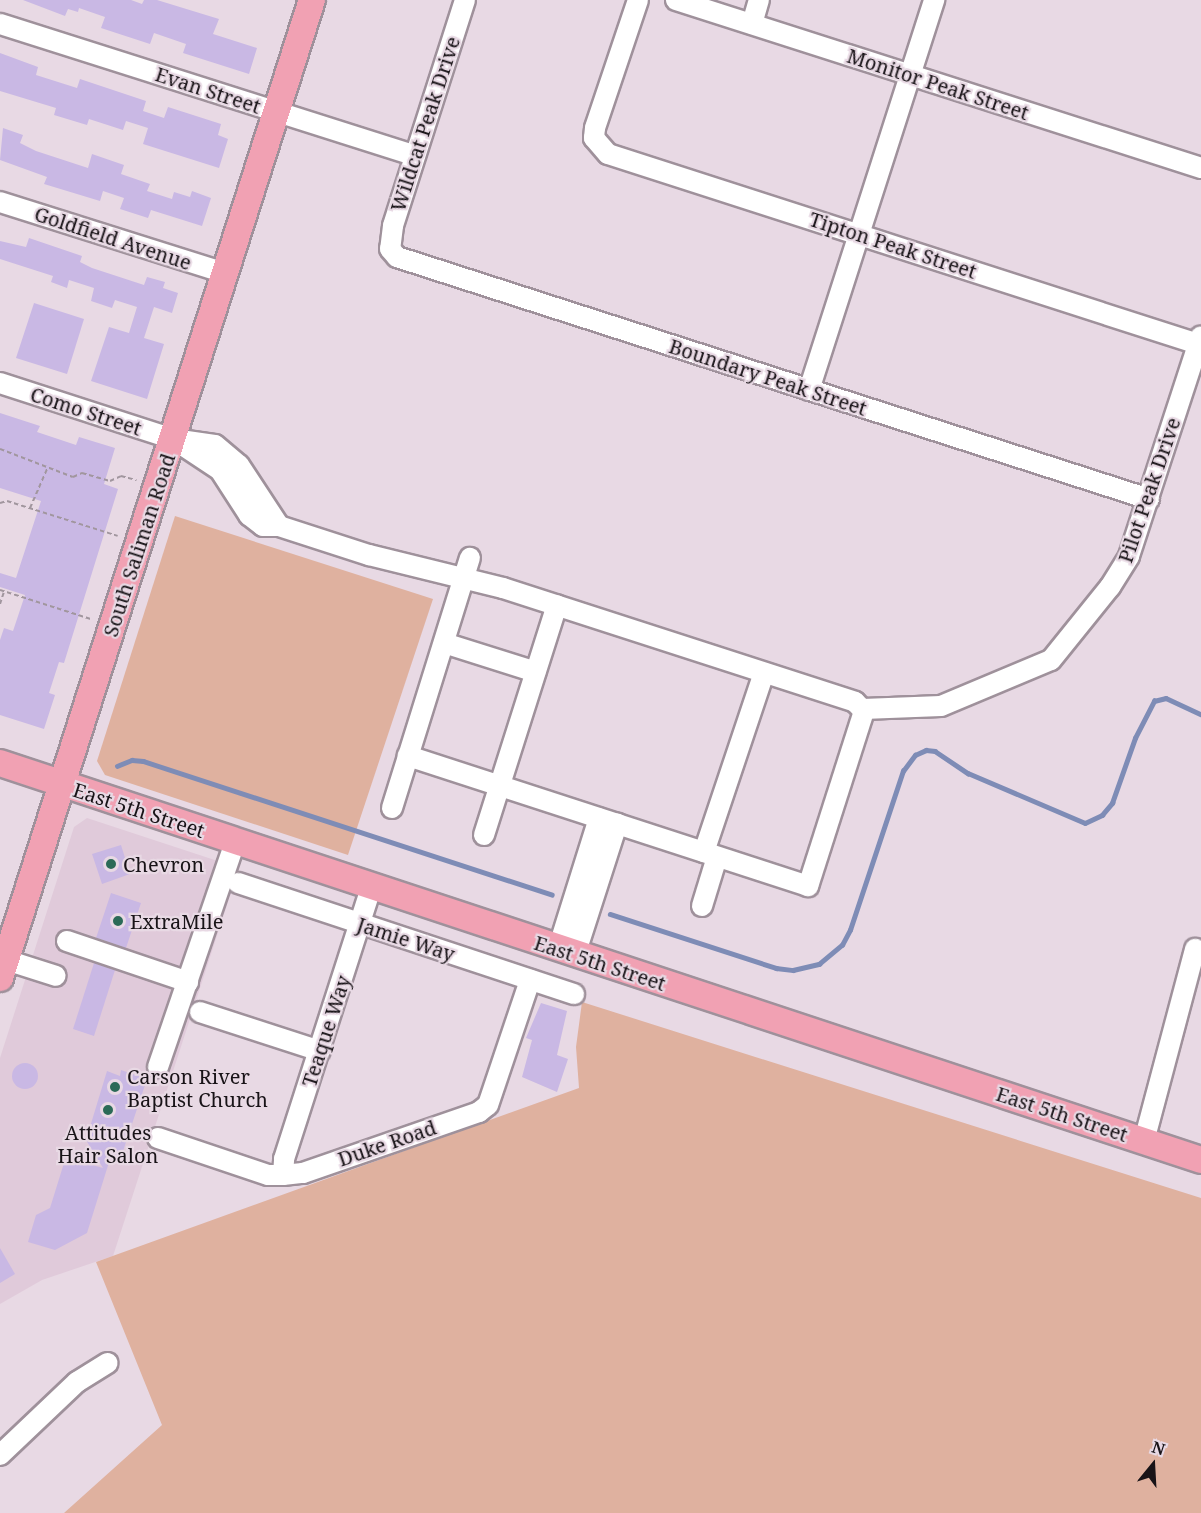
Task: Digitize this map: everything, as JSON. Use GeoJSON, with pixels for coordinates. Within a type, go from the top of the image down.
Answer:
{"type":"FeatureCollection","features":[{"type":"Feature","properties":{"kind":"main road","name":"South Saliman Road"},"geometry":{"type":"LineString","coordinates":[[3,969],[312,0]]}},
{"type":"Feature","properties":{"kind":"main road","name":"East 5th Street"},"geometry":{"type":"LineString","coordinates":[[0,763],[372,888],[1201,1160]]}},
{"type":"Feature","properties":{"kind":"street","name":"Wildcat Peak Drive"},"geometry":{"type":"LineString","coordinates":[[390,249],[415,156],[465,0]]}},
{"type":"Feature","properties":{"kind":"street","name":"Tipton Peak Street"},"geometry":{"type":"LineString","coordinates":[[638,0],[594,138],[608,153],[1200,340]]}},
{"type":"Feature","properties":{"kind":"street","name":"Monitor Peak Street"},"geometry":{"type":"LineString","coordinates":[[676,0],[1201,168]]}},
{"type":"Feature","properties":{"kind":"street"},"geometry":{"type":"LineString","coordinates":[[752,24],[759,0]]}},
{"type":"Feature","properties":{"kind":"street"},"geometry":{"type":"LineString","coordinates":[[809,390],[933,0]]}},
{"type":"Feature","properties":{"kind":"street","name":"Evan Street"},"geometry":{"type":"LineString","coordinates":[[0,24],[415,156]]}},
{"type":"Feature","properties":{"kind":"street","name":"Goldfield Avenue"},"geometry":{"type":"LineString","coordinates":[[0,202],[225,273]]}},
{"type":"Feature","properties":{"kind":"street","name":"Boundary Peak Street"},"geometry":{"type":"LineString","coordinates":[[390,249],[410,262],[1149,499]]}},
{"type":"Feature","properties":{"kind":"street","name":"Pilot Peak Drive"},"geometry":{"type":"LineString","coordinates":[[863,709],[941,706],[1051,660],[1121,570],[1149,499],[1200,340]]}},
{"type":"Feature","properties":{"kind":"street","name":"Como Street"},"geometry":{"type":"LineString","coordinates":[[0,383],[173,439],[196,457],[217,466],[247,495],[256,522],[279,526],[557,605],[855,702],[863,709]]}},
{"type":"Feature","properties":{"kind":"street"},"geometry":{"type":"LineString","coordinates":[[392,808],[471,558]]}},
{"type":"Feature","properties":{"kind":"street"},"geometry":{"type":"LineString","coordinates":[[484,835],[557,605]]}},
{"type":"Feature","properties":{"kind":"street"},"geometry":{"type":"LineString","coordinates":[[444,643],[536,672]]}},
{"type":"Feature","properties":{"kind":"street"},"geometry":{"type":"LineString","coordinates":[[702,906],[711,855],[764,673]]}},
{"type":"Feature","properties":{"kind":"street"},"geometry":{"type":"LineString","coordinates":[[408,756],[808,886],[863,709]]}},
{"type":"Feature","properties":{"kind":"street"},"geometry":{"type":"LineString","coordinates":[[566,952],[608,821]]}},
{"type":"Feature","properties":{"kind":"street"},"geometry":{"type":"LineString","coordinates":[[158,1067],[235,842]]}},
{"type":"Feature","properties":{"kind":"street","name":"Jamie Way"},"geometry":{"type":"LineString","coordinates":[[238,884],[574,994]]}},
{"type":"Feature","properties":{"kind":"street","name":"Teaque Way"},"geometry":{"type":"LineString","coordinates":[[283,1176],[284,1159],[372,888]]}},
{"type":"Feature","properties":{"kind":"street"},"geometry":{"type":"LineString","coordinates":[[67,941],[188,982]]}},
{"type":"Feature","properties":{"kind":"street"},"geometry":{"type":"LineString","coordinates":[[1144,1141],[1195,949]]}},
{"type":"Feature","properties":{"kind":"street"},"geometry":{"type":"LineString","coordinates":[[3,969],[56,976]]}},
{"type":"Feature","properties":{"kind":"street","name":"Duke Road"},"geometry":{"type":"LineString","coordinates":[[158,1138],[268,1175],[283,1176],[314,1169],[488,1106],[530,980]]}},
{"type":"Feature","properties":{"kind":"street"},"geometry":{"type":"LineString","coordinates":[[200,1012],[320,1050]]}},
{"type":"Feature","properties":{"kind":"street"},"geometry":{"type":"LineString","coordinates":[[0,1455],[78,1382],[108,1363]]}},
{"type":"Feature","properties":{"kind":"path"},"geometry":{"type":"LineString","coordinates":[[0,449],[47,469],[73,477],[82,473],[110,481],[121,476],[136,480]]}},
{"type":"Feature","properties":{"kind":"path"},"geometry":{"type":"LineString","coordinates":[[30,508],[47,469]]}},
{"type":"Feature","properties":{"kind":"path"},"geometry":{"type":"LineString","coordinates":[[0,503],[7,501],[118,536]]}},
{"type":"Feature","properties":{"kind":"path"},"geometry":{"type":"LineString","coordinates":[[0,604],[2,591],[91,619]]}},
{"type":"Feature","properties":{"kind":"shaded area"},"geometry":{"type":"Polygon","coordinates":[[[175,516],[433,599],[348,855],[105,775],[97,761],[175,516]]]}},
{"type":"Feature","properties":{"kind":"shaded area"},"geometry":{"type":"Polygon","coordinates":[[[87,818],[239,868],[113,1256],[42,1280],[0,1304],[0,1058],[74,827],[87,818]]]}},
{"type":"Feature","properties":{"kind":"shaded area"},"geometry":{"type":"Polygon","coordinates":[[[582,1002],[1201,1198],[1201,1513],[64,1513],[162,1425],[96,1262],[579,1088],[576,1047],[582,1002]]]}},
{"type":"Feature","properties":{"kind":"building"},"geometry":{"type":"Polygon","coordinates":[[[23,0],[131,0],[142,4],[144,0],[157,0],[219,19],[213,34],[257,48],[249,74],[183,53],[186,44],[154,33],[150,44],[101,28],[105,17],[79,8],[78,12],[68,9],[65,16],[23,0]]]}},
{"type":"Feature","properties":{"kind":"building"},"geometry":{"type":"Polygon","coordinates":[[[0,53],[38,67],[36,75],[77,88],[80,79],[146,101],[143,111],[164,118],[168,107],[221,124],[218,135],[228,139],[219,168],[143,144],[148,128],[126,121],[123,130],[89,119],[87,125],[54,115],[56,108],[0,91],[0,53]]]}},
{"type":"Feature","properties":{"kind":"building"},"geometry":{"type":"Polygon","coordinates":[[[3,128],[23,135],[20,143],[36,151],[88,168],[92,154],[124,165],[121,174],[150,184],[147,191],[172,199],[174,192],[190,197],[192,191],[211,198],[202,226],[151,210],[148,218],[120,209],[124,198],[103,191],[100,201],[44,184],[47,177],[0,160],[3,128]]]}},
{"type":"Feature","properties":{"kind":"building"},"geometry":{"type":"Polygon","coordinates":[[[29,238],[82,256],[80,262],[92,268],[144,285],[147,277],[165,282],[163,288],[178,293],[172,313],[154,307],[144,338],[164,344],[147,399],[91,381],[109,327],[129,333],[137,307],[115,300],[112,308],[91,301],[94,288],[69,280],[67,288],[51,282],[53,276],[0,259],[0,241],[26,247],[29,238]]]}},
{"type":"Feature","properties":{"kind":"building"},"geometry":{"type":"Polygon","coordinates":[[[34,303],[84,319],[67,374],[16,358],[34,303]]]}},
{"type":"Feature","properties":{"kind":"building"},"geometry":{"type":"Polygon","coordinates":[[[0,413],[40,426],[37,432],[76,445],[79,437],[115,448],[104,484],[118,489],[64,663],[59,662],[49,693],[55,695],[44,729],[0,715],[0,640],[4,628],[13,631],[25,595],[0,587],[0,573],[16,578],[41,501],[0,488],[0,413]]]}},
{"type":"Feature","properties":{"kind":"building","name":"Chevron"},"geometry":{"type":"Polygon","coordinates":[[[121,845],[130,874],[102,884],[92,854],[121,845]]]}},
{"type":"Feature","properties":{"kind":"building","name":"ExtraMile"},"geometry":{"type":"Polygon","coordinates":[[[111,893],[141,903],[126,948],[96,938],[111,893]]]}},
{"type":"Feature","properties":{"kind":"building"},"geometry":{"type":"Polygon","coordinates":[[[94,963],[115,970],[94,1036],[73,1029],[94,963]]]}},
{"type":"Feature","properties":{"kind":"building"},"geometry":{"type":"Polygon","coordinates":[[[541,1003],[567,1011],[557,1055],[568,1059],[557,1092],[522,1077],[532,1040],[526,1038],[541,1003]]]}},
{"type":"Feature","properties":{"kind":"building"},"geometry":{"type":"Polygon","coordinates":[[[25,1063],[34,1067],[38,1076],[34,1085],[25,1089],[16,1085],[12,1076],[16,1067],[25,1063]]]}},
{"type":"Feature","properties":{"kind":"building"},"geometry":{"type":"Polygon","coordinates":[[[121,1070],[147,1079],[123,1151],[110,1159],[87,1233],[55,1250],[28,1242],[36,1215],[50,1208],[64,1163],[72,1159],[103,1168],[86,1140],[107,1071],[120,1076],[121,1070]]]}},
{"type":"Feature","properties":{"kind":"building"},"geometry":{"type":"Polygon","coordinates":[[[0,1248],[15,1274],[0,1283],[0,1248]]]}},
{"type":"Feature","properties":{"kind":"waterway"},"geometry":{"type":"LineString","coordinates":[[610,914],[776,968],[793,970],[819,964],[842,945],[850,930],[903,771],[915,755],[926,750],[935,751],[968,773],[1085,823],[1102,815],[1112,803],[1135,738],[1154,701],[1166,698],[1201,714]]}},
{"type":"Feature","properties":{"kind":"waterway"},"geometry":{"type":"LineString","coordinates":[[117,766],[132,760],[143,761],[552,895]]}},
{"type":"Feature","properties":{"kind":"place","name":"Chevron"},"geometry":{"type":"Point","coordinates":[111,864]}},
{"type":"Feature","properties":{"kind":"place","name":"ExtraMile"},"geometry":{"type":"Point","coordinates":[118,921]}},
{"type":"Feature","properties":{"kind":"place","name":"Carson River Baptist Church"},"geometry":{"type":"Point","coordinates":[115,1087]}},
{"type":"Feature","properties":{"kind":"place","name":"Attitudes Hair Salon"},"geometry":{"type":"Point","coordinates":[108,1110]}}]}
